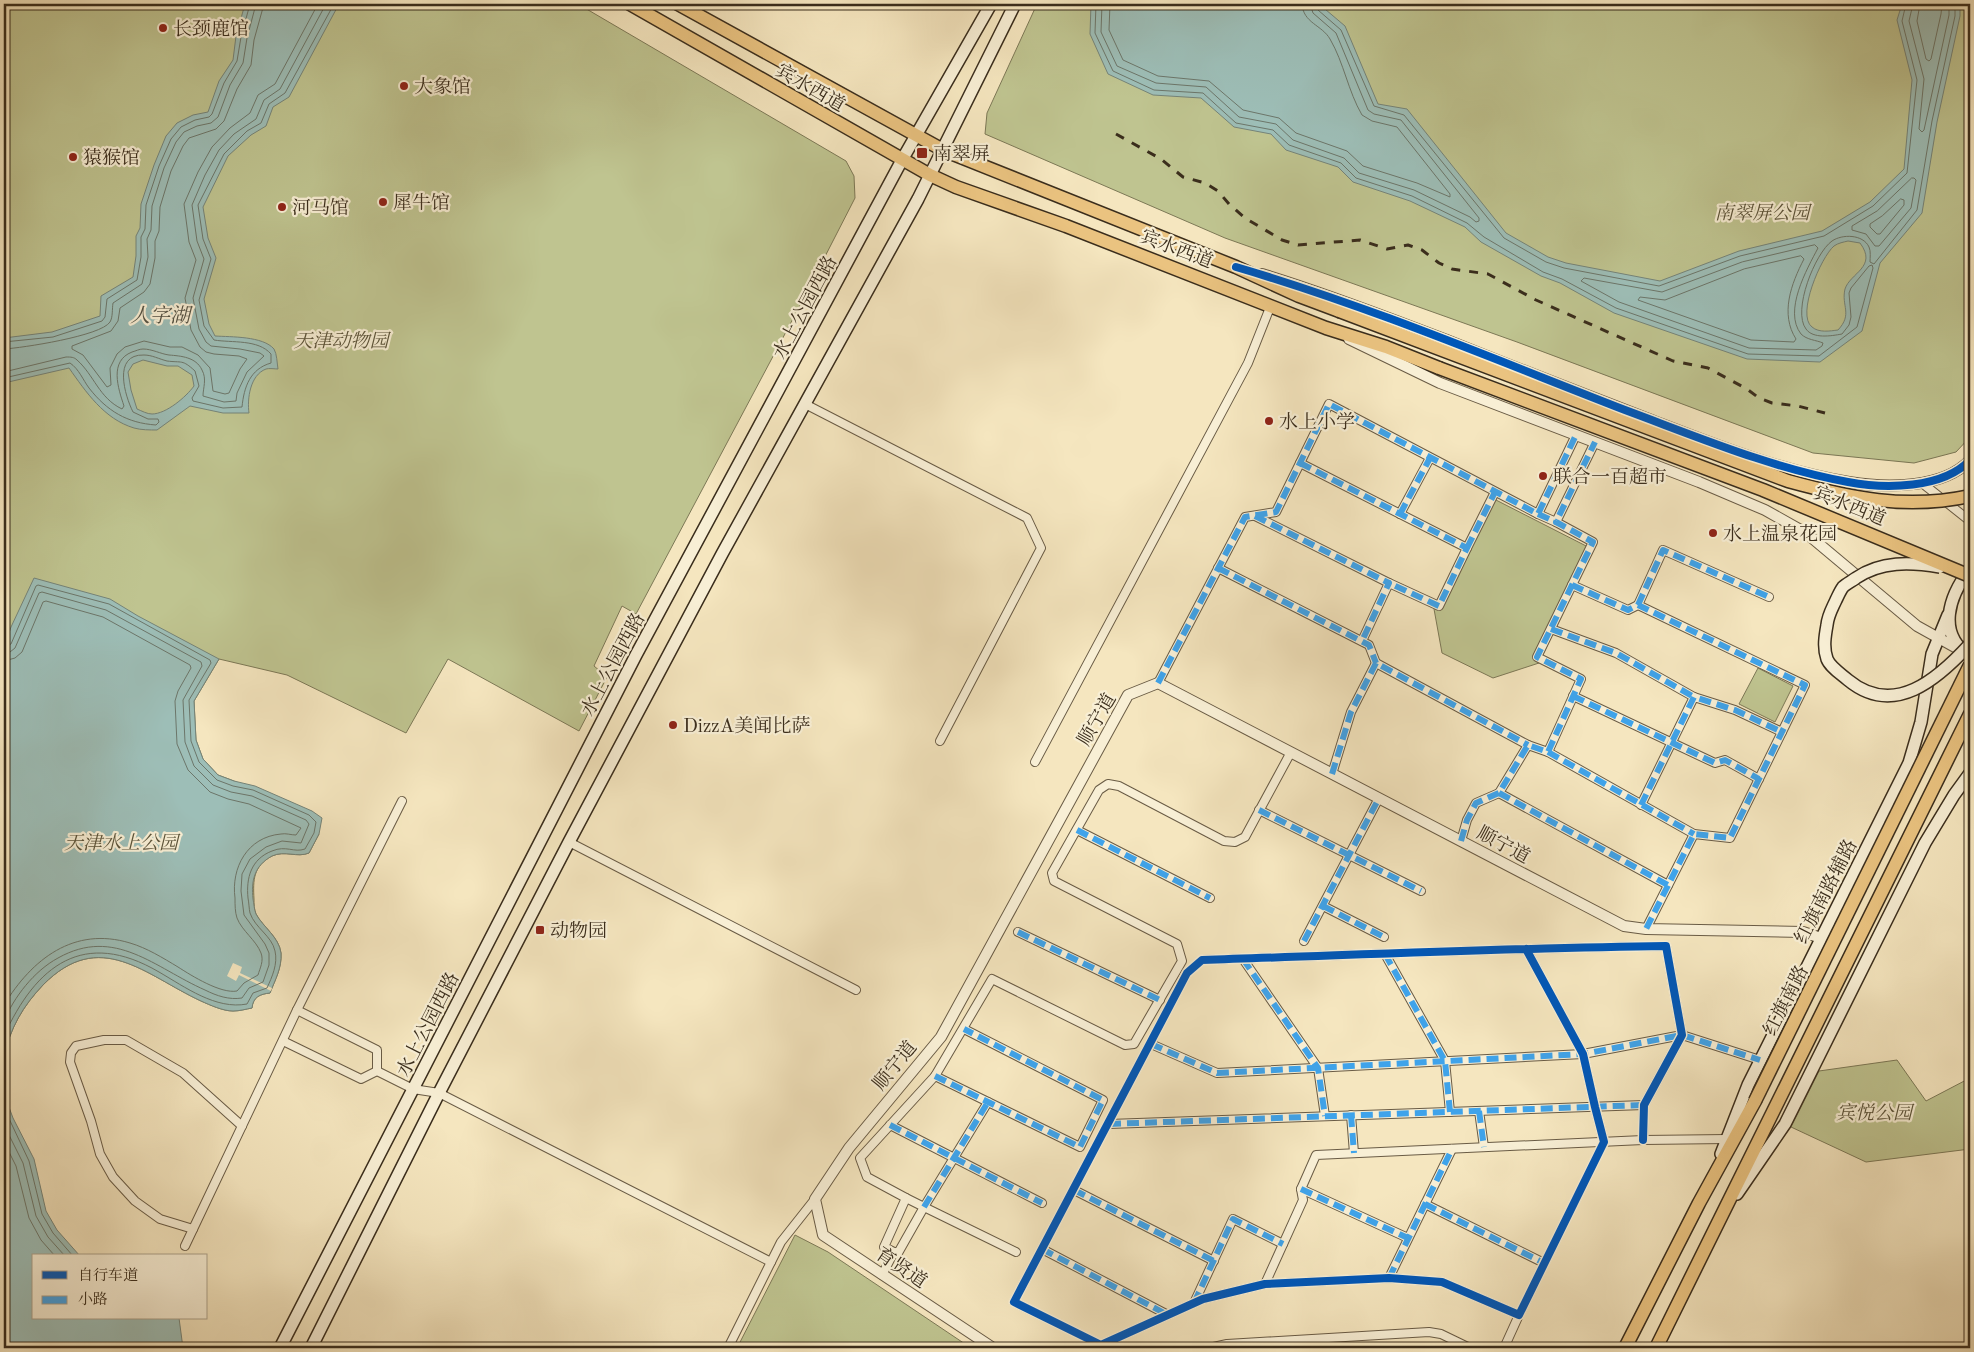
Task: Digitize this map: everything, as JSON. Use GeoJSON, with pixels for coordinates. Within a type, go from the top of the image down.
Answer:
{"type":"FeatureCollection","features":[{"type":"Feature","properties":{"kind":"main road","name":"宾水西道"},"geometry":{"type":"LineString","coordinates":[[630,4],[930,176],[1066,226],[1326,328],[1386,347],[1763,490],[1967,570]]}},
{"type":"Feature","properties":{"kind":"main road","name":"宾水西道"},"geometry":{"type":"LineString","coordinates":[[678,4],[943,150],[1236,267],[1299,296],[1788,482],[1836,494],[1893,503],[1932,503],[1970,496]]}},
{"type":"Feature","properties":{"kind":"main road","name":"水上公园西路"},"geometry":{"type":"LineString","coordinates":[[280,1348],[636,655],[902,160],[991,4]]}},
{"type":"Feature","properties":{"kind":"main road"},"geometry":{"type":"LineString","coordinates":[[311,1348],[439,1093],[569,842],[722,554],[930,176],[1015,4]]}},
{"type":"Feature","properties":{"kind":"main road"},"geometry":{"type":"LineString","coordinates":[[1948,615],[1949,629],[1968,651],[1926,685],[1906,693],[1881,695],[1859,689],[1827,660],[1824,645],[1828,616],[1844,587],[1866,571],[1894,563],[1918,563],[1967,570]]}},
{"type":"Feature","properties":{"kind":"main road","name":"红旗南路辅路"},"geometry":{"type":"LineString","coordinates":[[1699,1203],[1748,1085],[1909,764],[1921,722],[1932,654],[1967,570]]}},
{"type":"Feature","properties":{"kind":"main road","name":"红旗南路"},"geometry":{"type":"LineString","coordinates":[[1625,1348],[1699,1203],[1755,1101],[1970,665]]}},
{"type":"Feature","properties":{"kind":"main road","name":"红旗南路"},"geometry":{"type":"LineString","coordinates":[[1656,1348],[1970,714]]}},
{"type":"Feature","properties":{"kind":"main road"},"geometry":{"type":"LineString","coordinates":[[1722,1216],[1785,1124],[1925,843],[1970,772]]}},
{"type":"Feature","properties":{"kind":"street"},"geometry":{"type":"LineString","coordinates":[[1236,267],[1298,285],[1378,314],[1690,435],[1809,474],[1850,482],[1906,486],[1939,479],[1964,467],[1970,460]]}},
{"type":"Feature","properties":{"kind":"street"},"geometry":{"type":"LineString","coordinates":[[1035,762],[1248,363],[1271,305]]}},
{"type":"Feature","properties":{"kind":"street"},"geometry":{"type":"LineString","coordinates":[[1326,328],[1440,383],[1699,482],[1765,510],[1806,533],[1917,626],[1968,651]]}},
{"type":"Feature","properties":{"kind":"street"},"geometry":{"type":"LineString","coordinates":[[805,404],[1027,518],[1041,548],[940,741]]}},
{"type":"Feature","properties":{"kind":"street"},"geometry":{"type":"LineString","coordinates":[[1158,683],[1245,518],[1276,512],[1328,404],[1593,542],[1537,657],[1581,680],[1548,752]]}},
{"type":"Feature","properties":{"kind":"street"},"geometry":{"type":"LineString","coordinates":[[1538,514],[1576,435]]}},
{"type":"Feature","properties":{"kind":"street"},"geometry":{"type":"LineString","coordinates":[[1556,522],[1595,442]]}},
{"type":"Feature","properties":{"kind":"street"},"geometry":{"type":"LineString","coordinates":[[1400,514],[1430,458]]}},
{"type":"Feature","properties":{"kind":"street"},"geometry":{"type":"LineString","coordinates":[[1300,463],[1467,548]]}},
{"type":"Feature","properties":{"kind":"street"},"geometry":{"type":"LineString","coordinates":[[1922,483],[1970,522]]}},
{"type":"Feature","properties":{"kind":"street"},"geometry":{"type":"LineString","coordinates":[[1254,516],[1438,606],[1494,492]]}},
{"type":"Feature","properties":{"kind":"street"},"geometry":{"type":"LineString","coordinates":[[1572,585],[1628,610],[1638,605],[1662,550],[1769,597]]}},
{"type":"Feature","properties":{"kind":"street"},"geometry":{"type":"LineString","coordinates":[[1218,568],[1362,641],[1369,645],[1376,663],[1528,744],[1548,752],[1694,834],[1730,838],[1806,685],[1638,605]]}},
{"type":"Feature","properties":{"kind":"street"},"geometry":{"type":"LineString","coordinates":[[1362,641],[1389,583]]}},
{"type":"Feature","properties":{"kind":"street"},"geometry":{"type":"LineString","coordinates":[[1551,629],[1616,653],[1694,697],[1735,710],[1782,732]]}},
{"type":"Feature","properties":{"kind":"street"},"geometry":{"type":"LineString","coordinates":[[1332,774],[1351,712],[1376,663]]}},
{"type":"Feature","properties":{"kind":"street","name":"顺宁道"},"geometry":{"type":"LineString","coordinates":[[728,1348],[781,1242],[815,1199],[849,1148],[941,1037],[1128,695],[1158,683],[1624,926],[1646,929],[1803,932],[1821,938]]}},
{"type":"Feature","properties":{"kind":"street"},"geometry":{"type":"LineString","coordinates":[[1573,696],[1715,763],[1725,760],[1759,779]]}},
{"type":"Feature","properties":{"kind":"street"},"geometry":{"type":"LineString","coordinates":[[1642,805],[1694,697]]}},
{"type":"Feature","properties":{"kind":"street"},"geometry":{"type":"LineString","coordinates":[[1462,841],[1468,820],[1476,803],[1499,793],[1528,744]]}},
{"type":"Feature","properties":{"kind":"street"},"geometry":{"type":"LineString","coordinates":[[1016,1252],[867,1177],[860,1158],[935,1076],[992,979],[1125,1045],[1134,1044],[1182,961],[1177,944],[1054,881],[1052,873],[1099,790],[1108,784],[1119,786],[1224,841],[1235,842],[1245,837],[1291,752]]}},
{"type":"Feature","properties":{"kind":"street"},"geometry":{"type":"LineString","coordinates":[[1499,793],[1668,885]]}},
{"type":"Feature","properties":{"kind":"street"},"geometry":{"type":"LineString","coordinates":[[1304,941],[1379,798]]}},
{"type":"Feature","properties":{"kind":"street"},"geometry":{"type":"LineString","coordinates":[[185,1246],[298,1010],[402,801]]}},
{"type":"Feature","properties":{"kind":"street"},"geometry":{"type":"LineString","coordinates":[[1259,810],[1421,891]]}},
{"type":"Feature","properties":{"kind":"street"},"geometry":{"type":"LineString","coordinates":[[1077,830],[1210,898]]}},
{"type":"Feature","properties":{"kind":"street"},"geometry":{"type":"LineString","coordinates":[[1646,929],[1694,834]]}},
{"type":"Feature","properties":{"kind":"street"},"geometry":{"type":"LineString","coordinates":[[569,842],[856,990]]}},
{"type":"Feature","properties":{"kind":"street"},"geometry":{"type":"LineString","coordinates":[[1323,906],[1384,937]]}},
{"type":"Feature","properties":{"kind":"street"},"geometry":{"type":"LineString","coordinates":[[1018,932],[1160,1000]]}},
{"type":"Feature","properties":{"kind":"street"},"geometry":{"type":"LineString","coordinates":[[1519,1315],[1442,1282],[1389,1278],[1265,1284],[1194,1303],[1100,1345],[1014,1302],[1188,973],[1202,960],[1666,946],[1682,1035],[1644,1105],[1643,1140]]}},
{"type":"Feature","properties":{"kind":"street"},"geometry":{"type":"LineString","coordinates":[[1504,1348],[1604,1142],[1594,1107],[1584,1054],[1526,949]]}},
{"type":"Feature","properties":{"kind":"street"},"geometry":{"type":"LineString","coordinates":[[1385,954],[1445,1061],[1450,1112]]}},
{"type":"Feature","properties":{"kind":"street"},"geometry":{"type":"LineString","coordinates":[[1243,959],[1318,1068],[1325,1116]]}},
{"type":"Feature","properties":{"kind":"street"},"geometry":{"type":"LineString","coordinates":[[298,1010],[377,1050],[378,1071]]}},
{"type":"Feature","properties":{"kind":"street"},"geometry":{"type":"LineString","coordinates":[[935,1076],[1080,1147],[1103,1100],[964,1029]]}},
{"type":"Feature","properties":{"kind":"street"},"geometry":{"type":"LineString","coordinates":[[1151,1044],[1217,1073],[1584,1054],[1682,1035],[1760,1060]]}},
{"type":"Feature","properties":{"kind":"street"},"geometry":{"type":"LineString","coordinates":[[193,1229],[160,1218],[135,1201],[113,1177],[100,1154],[91,1120],[70,1062],[71,1053],[76,1046],[104,1040],[126,1040],[183,1073],[242,1126]]}},
{"type":"Feature","properties":{"kind":"street"},"geometry":{"type":"LineString","coordinates":[[283,1041],[361,1079],[378,1071]]}},
{"type":"Feature","properties":{"kind":"street"},"geometry":{"type":"LineString","coordinates":[[378,1071],[413,1089],[439,1093],[771,1262]]}},
{"type":"Feature","properties":{"kind":"street"},"geometry":{"type":"LineString","coordinates":[[906,1198],[884,1247],[898,1253],[988,1102]]}},
{"type":"Feature","properties":{"kind":"street"},"geometry":{"type":"LineString","coordinates":[[1109,1124],[1644,1105]]}},
{"type":"Feature","properties":{"kind":"street"},"geometry":{"type":"LineString","coordinates":[[1480,1111],[1484,1147]]}},
{"type":"Feature","properties":{"kind":"street"},"geometry":{"type":"LineString","coordinates":[[1351,1115],[1354,1153]]}},
{"type":"Feature","properties":{"kind":"street"},"geometry":{"type":"LineString","coordinates":[[890,1125],[1042,1203]]}},
{"type":"Feature","properties":{"kind":"street"},"geometry":{"type":"LineString","coordinates":[[1265,1284],[1303,1200],[1301,1189],[1316,1155],[1643,1140],[1727,1139]]}},
{"type":"Feature","properties":{"kind":"street"},"geometry":{"type":"LineString","coordinates":[[1389,1278],[1452,1149]]}},
{"type":"Feature","properties":{"kind":"street"},"geometry":{"type":"LineString","coordinates":[[1301,1189],[1408,1238]]}},
{"type":"Feature","properties":{"kind":"street"},"geometry":{"type":"LineString","coordinates":[[1074,1190],[1214,1261]]}},
{"type":"Feature","properties":{"kind":"street","name":"育贤道"},"geometry":{"type":"LineString","coordinates":[[815,1199],[823,1235],[993,1348]]}},
{"type":"Feature","properties":{"kind":"street"},"geometry":{"type":"LineString","coordinates":[[1425,1204],[1544,1263]]}},
{"type":"Feature","properties":{"kind":"street"},"geometry":{"type":"LineString","coordinates":[[1194,1303],[1233,1219],[1284,1244]]}},
{"type":"Feature","properties":{"kind":"street"},"geometry":{"type":"LineString","coordinates":[[1042,1249],[1168,1315]]}},
{"type":"Feature","properties":{"kind":"street"},"geometry":{"type":"LineString","coordinates":[[882,1275],[894,1252]]}},
{"type":"Feature","properties":{"kind":"street"},"geometry":{"type":"LineString","coordinates":[[1210,1348],[1227,1344],[1429,1332],[1441,1334],[1470,1348]]}},
{"type":"Feature","properties":{"kind":"green space","name":"天津动物园"},"geometry":{"type":"Polygon","coordinates":[[[4,4],[578,4],[846,161],[854,176],[855,198],[636,614],[622,606],[594,666],[607,677],[579,731],[448,659],[406,733],[287,675],[219,659],[194,701],[196,740],[203,759],[218,775],[234,781],[319,834],[309,853],[300,855],[277,854],[272,856],[261,864],[254,880],[255,912],[274,937],[281,953],[279,969],[270,993],[258,997],[254,1001],[252,1008],[229,1011],[201,1001],[141,969],[122,962],[103,958],[84,959],[64,968],[36,993],[18,1018],[4,1057],[4,4]]]}},
{"type":"Feature","properties":{"kind":"green space","name":"南翠屏公园"},"geometry":{"type":"Polygon","coordinates":[[[1037,4],[1970,4],[1970,437],[1956,452],[1914,463],[1813,453],[1517,342],[1225,238],[985,134],[987,113],[1037,4]]]}},
{"type":"Feature","properties":{"kind":"green space"},"geometry":{"type":"Polygon","coordinates":[[[1494,499],[1592,549],[1539,663],[1493,678],[1442,653],[1434,609],[1494,499]]]}},
{"type":"Feature","properties":{"kind":"green space"},"geometry":{"type":"Polygon","coordinates":[[[1758,668],[1793,686],[1775,722],[1739,704],[1758,668]]]}},
{"type":"Feature","properties":{"kind":"green space","name":"宾悦公园"},"geometry":{"type":"Polygon","coordinates":[[[1897,1060],[1926,1101],[1970,1078],[1970,1149],[1866,1162],[1791,1127],[1819,1071],[1897,1060]]]}},
{"type":"Feature","properties":{"kind":"green space"},"geometry":{"type":"Polygon","coordinates":[[[795,1235],[828,1252],[971,1348],[737,1348],[795,1235]]]}},
{"type":"Feature","properties":{"kind":"water","name":"人字湖"},"geometry":{"type":"Polygon","coordinates":[[[245,4],[339,4],[289,97],[273,107],[266,126],[251,135],[228,156],[203,207],[208,238],[216,258],[204,299],[209,324],[215,336],[255,339],[274,349],[276,356],[278,369],[266,369],[256,376],[253,382],[249,395],[249,413],[223,413],[190,406],[157,430],[140,429],[123,424],[105,411],[89,395],[69,368],[4,383],[4,338],[52,332],[100,316],[101,296],[133,277],[136,236],[140,228],[141,204],[166,136],[177,123],[193,115],[208,112],[219,81],[233,60],[236,36],[245,4]],[[143,360],[133,364],[128,372],[137,409],[150,414],[163,411],[181,400],[194,386],[192,375],[178,366],[167,366],[143,360]]]}},
{"type":"Feature","properties":{"kind":"water"},"geometry":{"type":"Polygon","coordinates":[[[1091,4],[1319,4],[1345,26],[1378,104],[1407,109],[1506,233],[1548,257],[1566,263],[1660,281],[1739,251],[1822,231],[1870,202],[1904,169],[1912,80],[1897,20],[1902,4],[1960,4],[1960,16],[1937,122],[1922,213],[1880,263],[1862,331],[1820,362],[1747,359],[1614,313],[1560,283],[1541,276],[1481,242],[1465,227],[1410,201],[1353,182],[1338,167],[1286,150],[1271,134],[1234,127],[1201,98],[1153,95],[1108,74],[1090,34],[1091,4]],[[1848,241],[1834,246],[1817,273],[1812,286],[1807,311],[1808,321],[1815,329],[1825,331],[1838,330],[1845,319],[1845,289],[1861,269],[1866,258],[1865,251],[1860,243],[1848,241]]]}},
{"type":"Feature","properties":{"kind":"water","name":"天津水上公园"},"geometry":{"type":"Polygon","coordinates":[[[34,578],[110,599],[219,659],[194,701],[196,740],[203,759],[218,775],[255,786],[312,811],[322,818],[319,834],[309,853],[300,855],[277,854],[261,864],[255,874],[253,880],[253,899],[255,912],[280,947],[281,958],[278,974],[270,993],[258,997],[254,1001],[252,1008],[233,1011],[221,1009],[201,1001],[141,969],[122,962],[103,958],[84,959],[64,968],[36,993],[18,1018],[4,1057],[4,648],[11,627],[34,578]]]}},
{"type":"Feature","properties":{"kind":"water"},"geometry":{"type":"Polygon","coordinates":[[[4,1094],[13,1118],[34,1159],[46,1211],[57,1230],[78,1254],[32,1254],[32,1320],[179,1320],[183,1348],[4,1348],[4,1094]]]}},
{"type":"Feature","properties":{"kind":"pier"},"geometry":{"type":"Polygon","coordinates":[[[233,963],[242,967],[240,973],[272,988],[271,991],[239,975],[236,981],[227,976],[233,963]]]}},
{"type":"Feature","properties":{"kind":"railway"},"geometry":{"type":"LineString","coordinates":[[1116,134],[1161,159],[1183,177],[1205,183],[1218,191],[1245,218],[1282,240],[1298,245],[1360,240],[1387,249],[1408,245],[1422,250],[1439,263],[1452,269],[1488,274],[1536,300],[1673,361],[1708,368],[1747,389],[1759,398],[1772,403],[1798,406],[1825,413]]}},
{"type":"Feature","properties":{"kind":"marked path"},"geometry":{"type":"LineString","coordinates":[[1158,683],[1245,517],[1276,512],[1329,404],[1538,514],[1576,435]]}},
{"type":"Feature","properties":{"kind":"marked path"},"geometry":{"type":"LineString","coordinates":[[1461,841],[1467,820],[1476,803],[1499,793],[1528,745],[1548,752],[1581,679],[1537,657],[1593,542],[1556,522],[1595,442]]}},
{"type":"Feature","properties":{"kind":"marked path"},"geometry":{"type":"LineString","coordinates":[[1400,514],[1430,458]]}},
{"type":"Feature","properties":{"kind":"marked path"},"geometry":{"type":"LineString","coordinates":[[1300,463],[1467,548],[1439,606],[1389,583]]}},
{"type":"Feature","properties":{"kind":"marked path"},"geometry":{"type":"LineString","coordinates":[[1467,548],[1495,492]]}},
{"type":"Feature","properties":{"kind":"marked path"},"geometry":{"type":"LineString","coordinates":[[1538,514],[1556,522]]}},
{"type":"Feature","properties":{"kind":"marked path"},"geometry":{"type":"LineString","coordinates":[[1255,516],[1389,583],[1362,641]]}},
{"type":"Feature","properties":{"kind":"marked path"},"geometry":{"type":"LineString","coordinates":[[1638,605],[1663,550],[1769,597]]}},
{"type":"Feature","properties":{"kind":"marked path"},"geometry":{"type":"LineString","coordinates":[[1218,568],[1369,645],[1376,663]]}},
{"type":"Feature","properties":{"kind":"marked path"},"geometry":{"type":"LineString","coordinates":[[1572,585],[1628,610],[1638,605],[1805,685],[1730,838],[1694,834],[1646,929]]}},
{"type":"Feature","properties":{"kind":"marked path"},"geometry":{"type":"LineString","coordinates":[[1551,629],[1616,653],[1694,697]]}},
{"type":"Feature","properties":{"kind":"marked path"},"geometry":{"type":"LineString","coordinates":[[1332,774],[1351,712],[1376,663],[1528,745]]}},
{"type":"Feature","properties":{"kind":"marked path"},"geometry":{"type":"LineString","coordinates":[[1573,696],[1715,763],[1725,760],[1759,779]]}},
{"type":"Feature","properties":{"kind":"marked path"},"geometry":{"type":"LineString","coordinates":[[1641,805],[1694,697],[1735,710],[1782,732]]}},
{"type":"Feature","properties":{"kind":"marked path"},"geometry":{"type":"LineString","coordinates":[[1548,752],[1694,834]]}},
{"type":"Feature","properties":{"kind":"marked path"},"geometry":{"type":"LineString","coordinates":[[1499,793],[1668,885]]}},
{"type":"Feature","properties":{"kind":"marked path"},"geometry":{"type":"LineString","coordinates":[[1304,941],[1379,798]]}},
{"type":"Feature","properties":{"kind":"marked path"},"geometry":{"type":"LineString","coordinates":[[1259,810],[1421,891]]}},
{"type":"Feature","properties":{"kind":"marked path"},"geometry":{"type":"LineString","coordinates":[[1077,830],[1210,898]]}},
{"type":"Feature","properties":{"kind":"marked path"},"geometry":{"type":"LineString","coordinates":[[1323,906],[1384,937]]}},
{"type":"Feature","properties":{"kind":"marked path"},"geometry":{"type":"LineString","coordinates":[[1018,932],[1160,1000]]}},
{"type":"Feature","properties":{"kind":"marked path"},"geometry":{"type":"LineString","coordinates":[[1385,954],[1445,1061],[1450,1112]]}},
{"type":"Feature","properties":{"kind":"marked path"},"geometry":{"type":"LineString","coordinates":[[1243,959],[1318,1068],[1325,1116]]}},
{"type":"Feature","properties":{"kind":"marked path"},"geometry":{"type":"LineString","coordinates":[[935,1076],[1080,1147],[1103,1100],[964,1029]]}},
{"type":"Feature","properties":{"kind":"marked path"},"geometry":{"type":"LineString","coordinates":[[1151,1044],[1217,1073],[1583,1054],[1682,1035],[1760,1060]]}},
{"type":"Feature","properties":{"kind":"marked path"},"geometry":{"type":"LineString","coordinates":[[924,1207],[988,1102]]}},
{"type":"Feature","properties":{"kind":"marked path"},"geometry":{"type":"LineString","coordinates":[[1109,1124],[1644,1105]]}},
{"type":"Feature","properties":{"kind":"marked path"},"geometry":{"type":"LineString","coordinates":[[1479,1111],[1484,1147]]}},
{"type":"Feature","properties":{"kind":"marked path"},"geometry":{"type":"LineString","coordinates":[[1351,1115],[1354,1153]]}},
{"type":"Feature","properties":{"kind":"marked path"},"geometry":{"type":"LineString","coordinates":[[890,1125],[1042,1203]]}},
{"type":"Feature","properties":{"kind":"marked path"},"geometry":{"type":"LineString","coordinates":[[1389,1278],[1452,1149]]}},
{"type":"Feature","properties":{"kind":"marked path"},"geometry":{"type":"LineString","coordinates":[[1301,1189],[1408,1238]]}},
{"type":"Feature","properties":{"kind":"marked path"},"geometry":{"type":"LineString","coordinates":[[1074,1190],[1214,1261]]}},
{"type":"Feature","properties":{"kind":"marked path"},"geometry":{"type":"LineString","coordinates":[[1425,1204],[1544,1263]]}},
{"type":"Feature","properties":{"kind":"marked path"},"geometry":{"type":"LineString","coordinates":[[1194,1303],[1233,1219],[1283,1244]]}},
{"type":"Feature","properties":{"kind":"marked path"},"geometry":{"type":"LineString","coordinates":[[1042,1249],[1168,1315]]}},
{"type":"Feature","properties":{"kind":"cycle path"},"geometry":{"type":"LineString","coordinates":[[1236,267],[1384,316],[1680,431],[1791,469],[1848,482],[1896,486],[1929,482],[1945,477],[1959,470],[1970,460]]}},
{"type":"Feature","properties":{"kind":"cycle path"},"geometry":{"type":"LineString","coordinates":[[1526,949],[1583,1054],[1604,1142],[1519,1315],[1442,1282],[1389,1278],[1265,1284],[1203,1299],[1101,1345],[1014,1302],[1187,973],[1202,960],[1550,948],[1666,946],[1682,1035],[1644,1105],[1643,1140]]}},
{"type":"Feature","properties":{"kind":"place","name":"长颈鹿馆"},"geometry":{"type":"Point","coordinates":[163,28]}},
{"type":"Feature","properties":{"kind":"place","name":"大象馆"},"geometry":{"type":"Point","coordinates":[404,86]}},
{"type":"Feature","properties":{"kind":"place","name":"南翠屏"},"geometry":{"type":"Point","coordinates":[922,153]}},
{"type":"Feature","properties":{"kind":"place","name":"猿猴馆"},"geometry":{"type":"Point","coordinates":[73,157]}},
{"type":"Feature","properties":{"kind":"place","name":"犀牛馆"},"geometry":{"type":"Point","coordinates":[383,202]}},
{"type":"Feature","properties":{"kind":"place","name":"河马馆"},"geometry":{"type":"Point","coordinates":[282,207]}},
{"type":"Feature","properties":{"kind":"place","name":"水上小学"},"geometry":{"type":"Point","coordinates":[1269,421]}},
{"type":"Feature","properties":{"kind":"place","name":"联合一百超市"},"geometry":{"type":"Point","coordinates":[1543,476]}},
{"type":"Feature","properties":{"kind":"place","name":"水上温泉花园"},"geometry":{"type":"Point","coordinates":[1713,533]}},
{"type":"Feature","properties":{"kind":"place","name":"DizzA美闻比萨"},"geometry":{"type":"Point","coordinates":[673,725]}},
{"type":"Feature","properties":{"kind":"place","name":"动物园"},"geometry":{"type":"Point","coordinates":[540,930]}}]}
